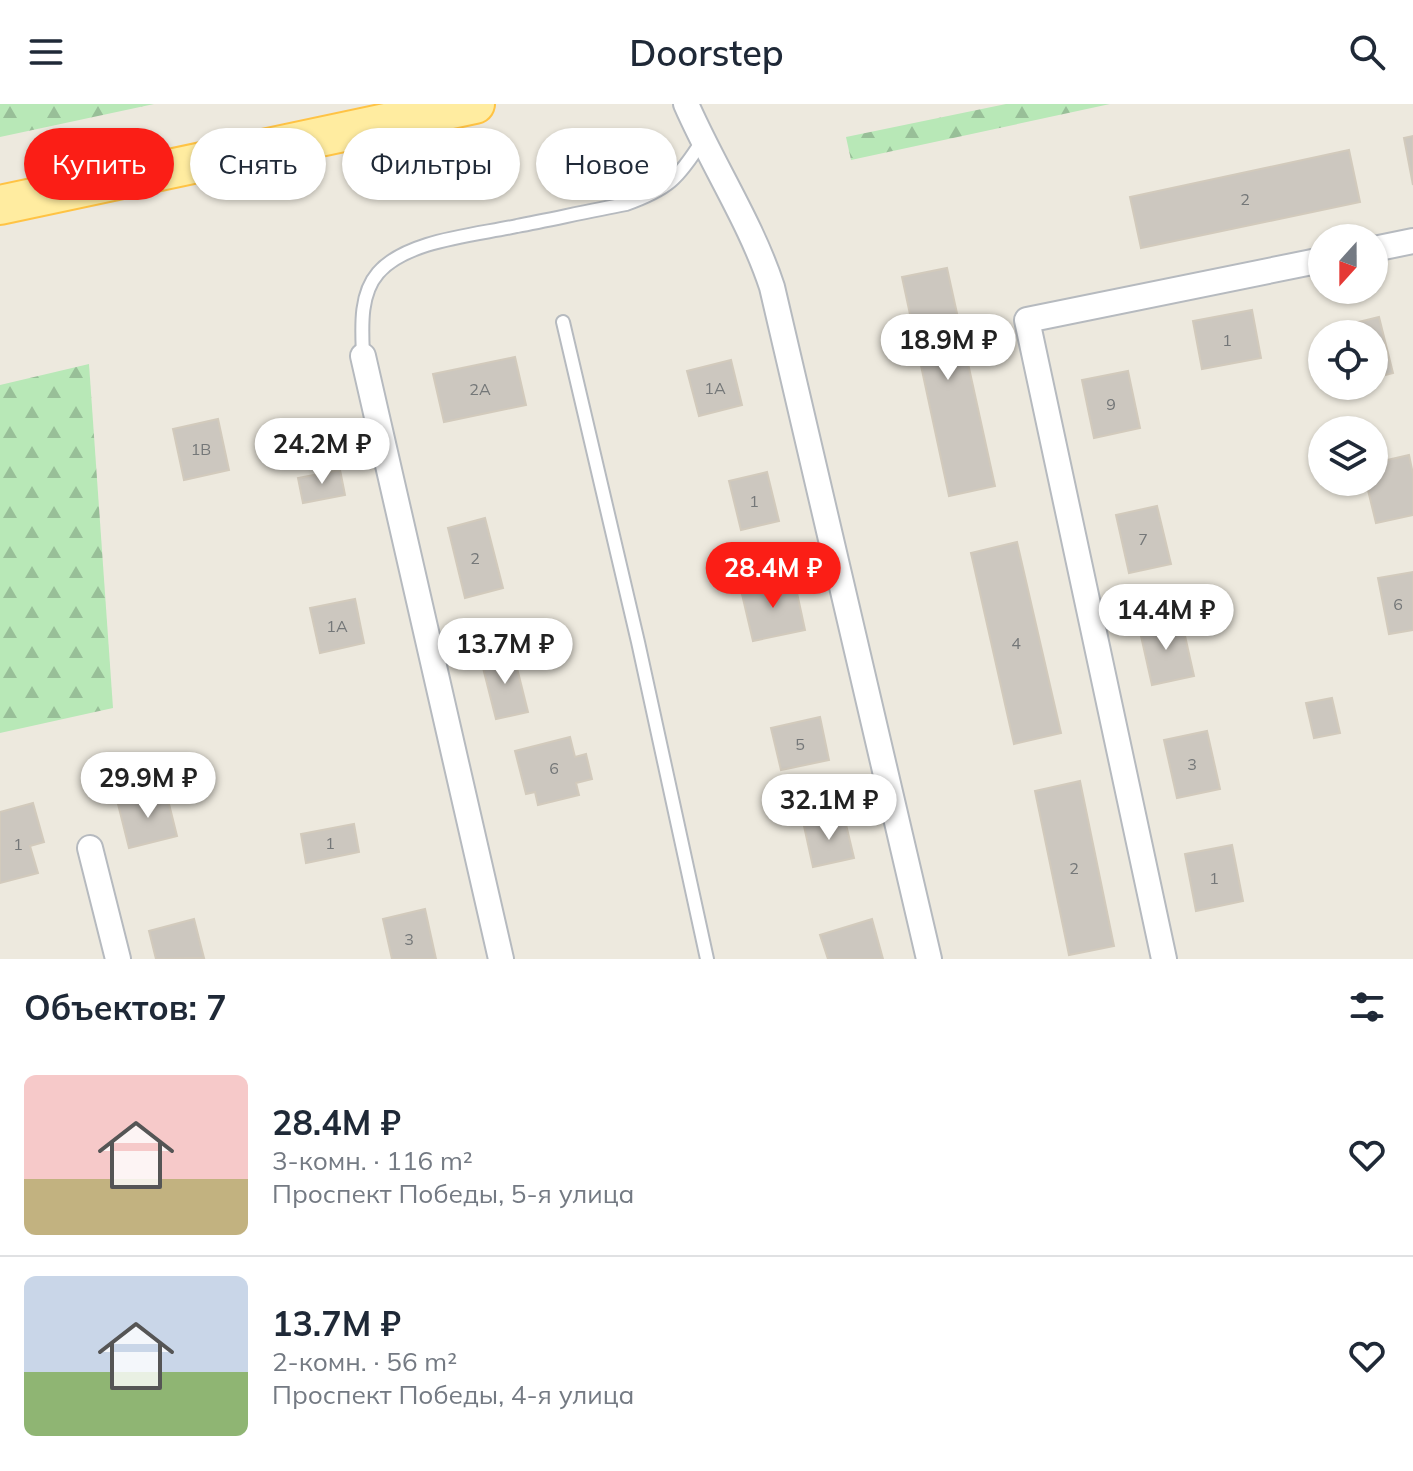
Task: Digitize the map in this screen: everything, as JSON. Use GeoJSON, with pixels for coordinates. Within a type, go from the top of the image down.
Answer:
{"type":"FeatureCollection","features":[{"type":"Feature","properties":{"kind":"main road"},"geometry":{"type":"LineString","coordinates":[[0,205],[475,104]]}},
{"type":"Feature","properties":{"kind":"street"},"geometry":{"type":"LineString","coordinates":[[686,104],[761,253],[772,287],[929,959]]}},
{"type":"Feature","properties":{"kind":"street"},"geometry":{"type":"LineString","coordinates":[[1388,248],[1412,245]]}},
{"type":"Feature","properties":{"kind":"street"},"geometry":{"type":"LineString","coordinates":[[1164,959],[1027,320],[1308,263]]}},
{"type":"Feature","properties":{"kind":"street"},"geometry":{"type":"LineString","coordinates":[[363,356],[501,959]]}},
{"type":"Feature","properties":{"kind":"street"},"geometry":{"type":"LineString","coordinates":[[90,848],[118,959]]}},
{"type":"Feature","properties":{"kind":"lane"},"geometry":{"type":"LineString","coordinates":[[363,356],[367,291],[377,274],[394,258],[433,244],[626,204],[655,194],[673,182],[702,141]]}},
{"type":"Feature","properties":{"kind":"lane"},"geometry":{"type":"LineString","coordinates":[[563,322],[638,642],[707,959]]}},
{"type":"Feature","properties":{"kind":"green space"},"geometry":{"type":"Polygon","coordinates":[[[0,104],[154,104],[42,128],[24,128],[24,132],[0,137],[0,104]]]}},
{"type":"Feature","properties":{"kind":"green space"},"geometry":{"type":"Polygon","coordinates":[[[1006,104],[1110,104],[851,160],[846,137],[1006,104]]]}},
{"type":"Feature","properties":{"kind":"green space"},"geometry":{"type":"Polygon","coordinates":[[[89,364],[113,708],[0,733],[0,385],[89,364]]]}},
{"type":"Feature","properties":{"kind":"building"},"geometry":{"type":"Polygon","coordinates":[[[1413,136],[1413,185],[1404,138],[1413,136]]]}},
{"type":"Feature","properties":{"kind":"building"},"geometry":{"type":"Polygon","coordinates":[[[1349,150],[1360,202],[1141,248],[1130,197],[1349,150]]]}},
{"type":"Feature","properties":{"kind":"building"},"geometry":{"type":"Polygon","coordinates":[[[947,268],[995,486],[949,496],[902,277],[947,268]]]}},
{"type":"Feature","properties":{"kind":"building"},"geometry":{"type":"Polygon","coordinates":[[[1252,310],[1261,358],[1202,369],[1193,321],[1252,310]]]}},
{"type":"Feature","properties":{"kind":"building"},"geometry":{"type":"Polygon","coordinates":[[[1388,353],[1393,373],[1388,374],[1388,353]]]}},
{"type":"Feature","properties":{"kind":"building"},"geometry":{"type":"Polygon","coordinates":[[[515,357],[526,405],[444,422],[433,374],[515,357]]]}},
{"type":"Feature","properties":{"kind":"building"},"geometry":{"type":"Polygon","coordinates":[[[731,360],[742,405],[699,416],[687,371],[731,360]]]}},
{"type":"Feature","properties":{"kind":"building"},"geometry":{"type":"Polygon","coordinates":[[[1128,371],[1140,428],[1094,438],[1082,380],[1128,371]]]}},
{"type":"Feature","properties":{"kind":"building"},"geometry":{"type":"Polygon","coordinates":[[[218,419],[229,470],[184,480],[173,429],[218,419]]]}},
{"type":"Feature","properties":{"kind":"building"},"geometry":{"type":"Polygon","coordinates":[[[1409,455],[1413,474],[1413,515],[1376,523],[1369,496],[1388,496],[1388,460],[1409,455]]]}},
{"type":"Feature","properties":{"kind":"building"},"geometry":{"type":"Polygon","coordinates":[[[340,470],[345,495],[303,503],[298,478],[340,470]]]}},
{"type":"Feature","properties":{"kind":"building"},"geometry":{"type":"Polygon","coordinates":[[[767,472],[779,521],[741,530],[729,481],[767,472]]]}},
{"type":"Feature","properties":{"kind":"building"},"geometry":{"type":"Polygon","coordinates":[[[1157,506],[1171,564],[1129,573],[1116,515],[1157,506]]]}},
{"type":"Feature","properties":{"kind":"building"},"geometry":{"type":"Polygon","coordinates":[[[485,518],[503,588],[465,598],[448,528],[485,518]]]}},
{"type":"Feature","properties":{"kind":"building"},"geometry":{"type":"Polygon","coordinates":[[[1017,542],[1061,733],[1014,744],[971,553],[1017,542]]]}},
{"type":"Feature","properties":{"kind":"building"},"geometry":{"type":"Polygon","coordinates":[[[1413,572],[1413,630],[1389,634],[1378,578],[1413,572]]]}},
{"type":"Feature","properties":{"kind":"building"},"geometry":{"type":"Polygon","coordinates":[[[794,579],[805,630],[753,641],[741,590],[794,579]]]}},
{"type":"Feature","properties":{"kind":"building"},"geometry":{"type":"Polygon","coordinates":[[[355,599],[364,643],[320,653],[310,608],[355,599]]]}},
{"type":"Feature","properties":{"kind":"building"},"geometry":{"type":"Polygon","coordinates":[[[1181,618],[1194,676],[1152,685],[1139,627],[1181,618]]]}},
{"type":"Feature","properties":{"kind":"building"},"geometry":{"type":"Polygon","coordinates":[[[513,652],[528,712],[496,719],[481,660],[513,652]]]}},
{"type":"Feature","properties":{"kind":"building"},"geometry":{"type":"Polygon","coordinates":[[[1332,698],[1340,733],[1314,738],[1306,703],[1332,698]]]}},
{"type":"Feature","properties":{"kind":"building"},"geometry":{"type":"Polygon","coordinates":[[[820,717],[829,760],[781,770],[771,728],[820,717]]]}},
{"type":"Feature","properties":{"kind":"building"},"geometry":{"type":"Polygon","coordinates":[[[1207,731],[1220,789],[1177,798],[1164,740],[1207,731]]]}},
{"type":"Feature","properties":{"kind":"building"},"geometry":{"type":"Polygon","coordinates":[[[570,737],[575,757],[586,754],[592,779],[576,783],[579,795],[538,805],[535,792],[526,794],[515,751],[570,737]]]}},
{"type":"Feature","properties":{"kind":"building"},"geometry":{"type":"Polygon","coordinates":[[[1080,781],[1114,946],[1069,955],[1035,791],[1080,781]]]}},
{"type":"Feature","properties":{"kind":"building"},"geometry":{"type":"Polygon","coordinates":[[[166,792],[177,836],[129,848],[118,804],[166,792]]]}},
{"type":"Feature","properties":{"kind":"building"},"geometry":{"type":"Polygon","coordinates":[[[33,803],[44,842],[30,846],[38,873],[0,883],[0,812],[33,803]]]}},
{"type":"Feature","properties":{"kind":"building"},"geometry":{"type":"Polygon","coordinates":[[[844,816],[854,858],[813,867],[804,826],[844,816]]]}},
{"type":"Feature","properties":{"kind":"building"},"geometry":{"type":"Polygon","coordinates":[[[354,824],[359,852],[306,863],[301,834],[354,824]]]}},
{"type":"Feature","properties":{"kind":"building"},"geometry":{"type":"Polygon","coordinates":[[[1232,845],[1243,901],[1196,911],[1185,854],[1232,845]]]}},
{"type":"Feature","properties":{"kind":"building"},"geometry":{"type":"Polygon","coordinates":[[[425,909],[436,959],[392,959],[383,919],[425,909]]]}},
{"type":"Feature","properties":{"kind":"building"},"geometry":{"type":"Polygon","coordinates":[[[194,919],[204,958],[156,959],[149,931],[194,919]]]}},
{"type":"Feature","properties":{"kind":"building"},"geometry":{"type":"Polygon","coordinates":[[[872,919],[883,959],[828,959],[820,935],[872,919]]]}}]}
